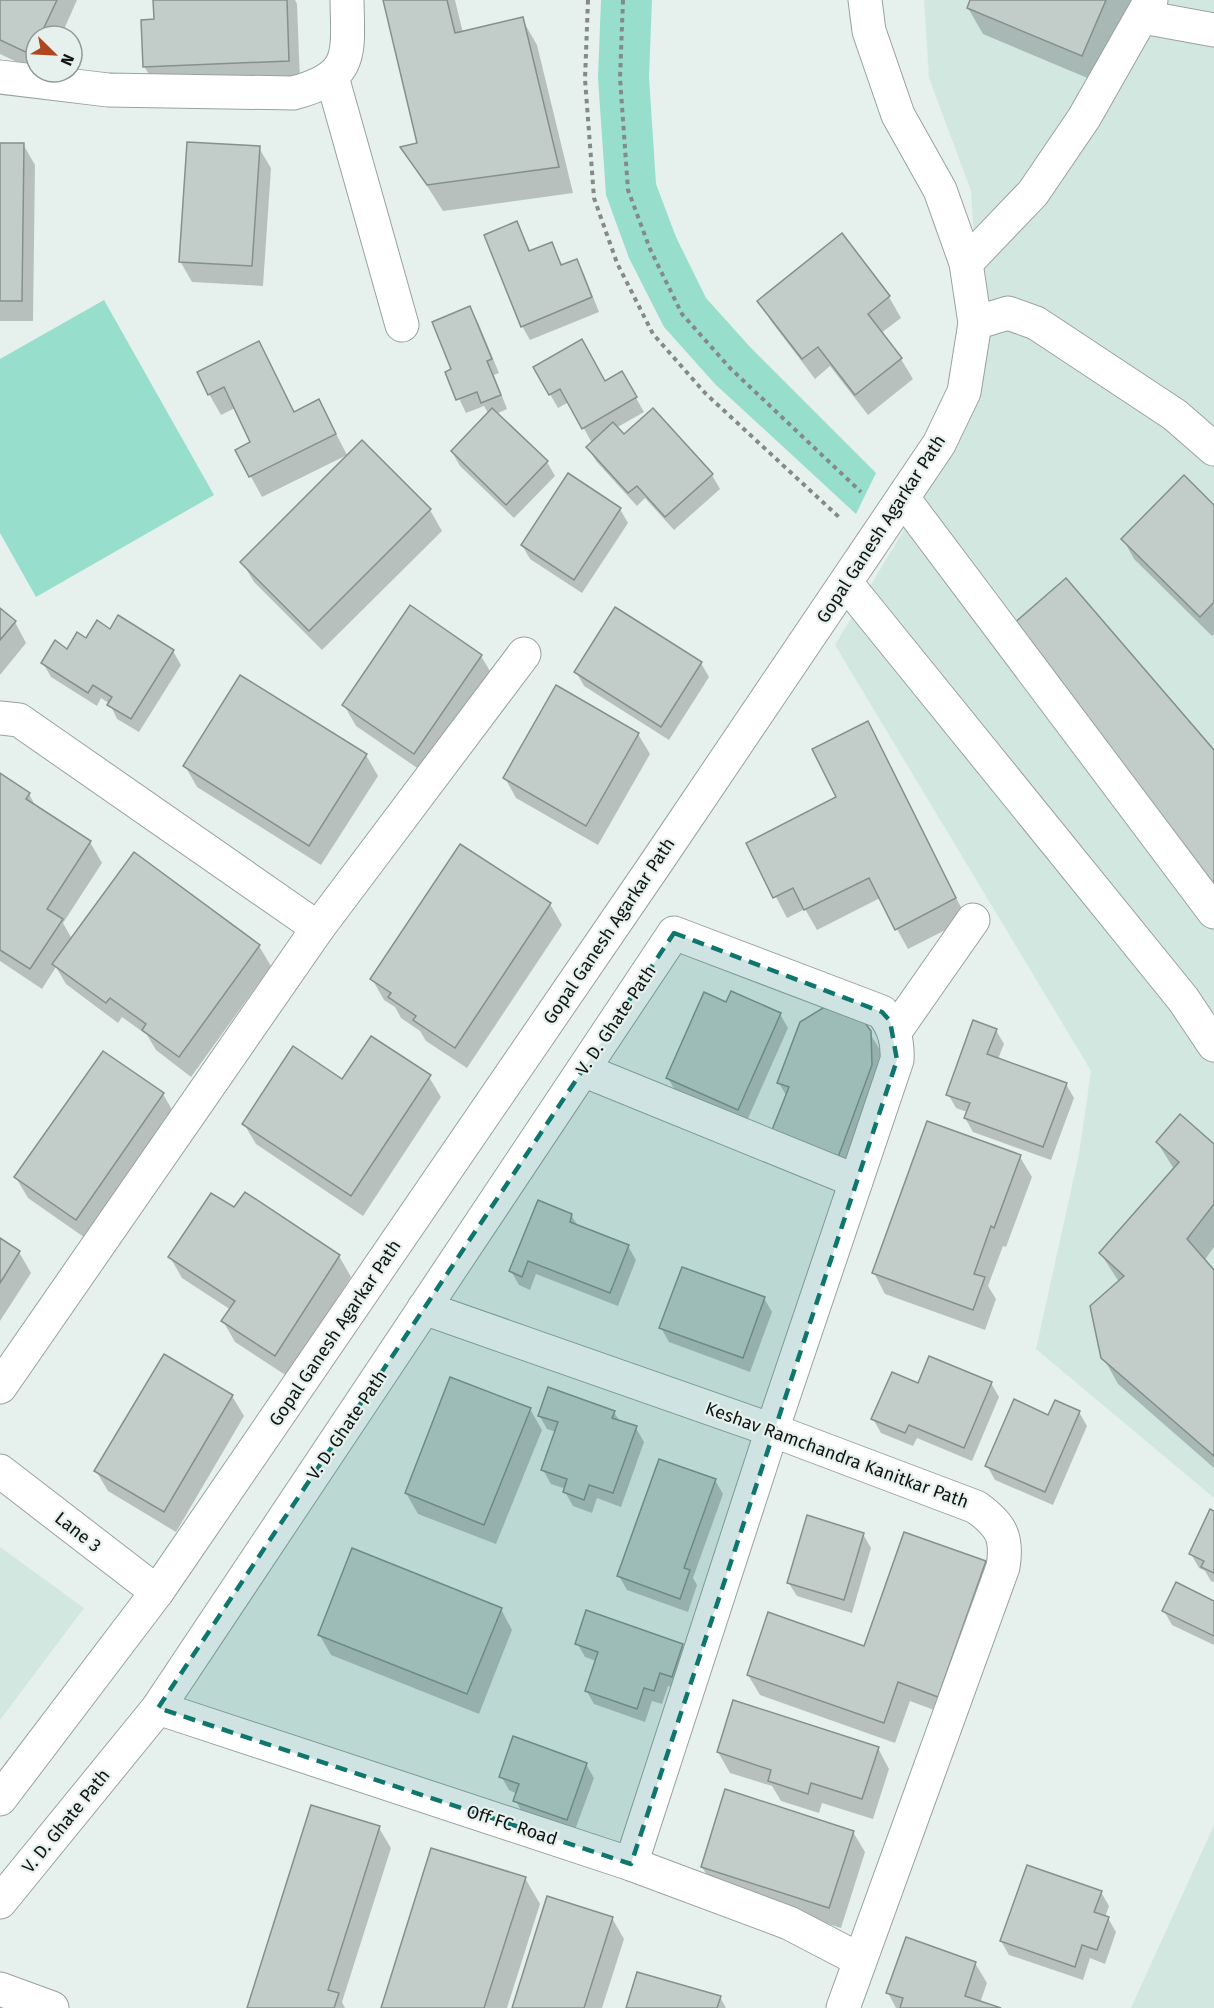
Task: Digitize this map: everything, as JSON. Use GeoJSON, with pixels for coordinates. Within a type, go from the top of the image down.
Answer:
{"type":"FeatureCollection","features":[{"type":"Feature","properties":{"kind":"street"},"geometry":{"type":"LineString","coordinates":[[0,77],[108,90],[293,93],[315,87],[332,78],[342,65],[348,50],[347,0]]}},
{"type":"Feature","properties":{"kind":"street","name":"Gopal Ganesh Agarkar Path"},"geometry":{"type":"LineString","coordinates":[[0,1799],[157,1593],[939,444],[964,392],[975,323],[966,263],[940,190],[898,115],[869,31],[866,0]]}},
{"type":"Feature","properties":{"kind":"street"},"geometry":{"type":"LineString","coordinates":[[966,263],[1033,193],[1084,118],[1147,8],[1214,30]]}},
{"type":"Feature","properties":{"kind":"street"},"geometry":{"type":"LineString","coordinates":[[332,78],[402,325]]}},
{"type":"Feature","properties":{"kind":"street"},"geometry":{"type":"LineString","coordinates":[[975,323],[1008,313],[1036,323],[1175,414],[1214,449]]}},
{"type":"Feature","properties":{"kind":"street"},"geometry":{"type":"LineString","coordinates":[[903,498],[1214,912]]}},
{"type":"Feature","properties":{"kind":"street"},"geometry":{"type":"LineString","coordinates":[[846,583],[1183,999],[1214,1045]]}},
{"type":"Feature","properties":{"kind":"street"},"geometry":{"type":"LineString","coordinates":[[0,1387],[318,928],[524,654]]}},
{"type":"Feature","properties":{"kind":"street"},"geometry":{"type":"LineString","coordinates":[[0,718],[19,720],[318,928]]}},
{"type":"Feature","properties":{"kind":"street"},"geometry":{"type":"LineString","coordinates":[[631,1864],[772,1430],[897,1060],[898,1047],[894,1033],[973,920]]}},
{"type":"Feature","properties":{"kind":"street","name":"V. D. Ghate Path"},"geometry":{"type":"LineString","coordinates":[[0,1902],[158,1708],[674,933],[882,1012],[890,1021],[894,1033]]}},
{"type":"Feature","properties":{"kind":"street"},"geometry":{"type":"LineString","coordinates":[[583,1070],[856,1181]]}},
{"type":"Feature","properties":{"kind":"street","name":"Keshav Ramchandra Kanitkar Path"},"geometry":{"type":"LineString","coordinates":[[424,1308],[772,1430],[976,1507],[991,1518],[1003,1534],[1006,1550],[1003,1567],[843,2008]]}},
{"type":"Feature","properties":{"kind":"street","name":"Lane 3"},"geometry":{"type":"LineString","coordinates":[[0,1471],[157,1593]]}},
{"type":"Feature","properties":{"kind":"street","name":"Off FC Road"},"geometry":{"type":"LineString","coordinates":[[158,1708],[631,1864],[789,1923],[860,1960]]}},
{"type":"Feature","properties":{"kind":"street"},"geometry":{"type":"LineString","coordinates":[[0,1989],[52,2008]]}},
{"type":"Feature","properties":{"kind":"path"},"geometry":{"type":"LineString","coordinates":[[588,0],[585,79],[594,198],[617,263],[653,334],[705,393],[840,519],[882,529]]}},
{"type":"Feature","properties":{"kind":"path"},"geometry":{"type":"LineString","coordinates":[[622,0],[620,78],[628,190],[663,277],[682,314],[730,368],[866,496],[882,529]]}},
{"type":"Feature","properties":{"kind":"highlighted area"},"geometry":{"type":"Polygon","coordinates":[[[674,933],[882,1012],[890,1021],[897,1060],[631,1864],[158,1708],[674,933]]]}},
{"type":"Feature","properties":{"kind":"shaded area"},"geometry":{"type":"Polygon","coordinates":[[[924,0],[1214,0],[1214,1498],[1036,1349],[1079,1154],[1091,1071],[835,645],[960,436],[979,321],[971,191],[929,78],[924,0]]]}},
{"type":"Feature","properties":{"kind":"shaded area"},"geometry":{"type":"Polygon","coordinates":[[[0,1547],[84,1608],[0,1720],[0,1547]]]}},
{"type":"Feature","properties":{"kind":"shaded area"},"geometry":{"type":"Polygon","coordinates":[[[1214,1825],[1214,2008],[1131,2008],[1214,1825]]]}},
{"type":"Feature","properties":{"kind":"green space"},"geometry":{"type":"Polygon","coordinates":[[[601,0],[652,0],[649,77],[656,184],[676,237],[706,298],[751,348],[876,473],[856,514],[715,384],[664,327],[629,258],[606,195],[598,78],[601,0]]]}},
{"type":"Feature","properties":{"kind":"green space"},"geometry":{"type":"Polygon","coordinates":[[[104,300],[214,495],[36,597],[0,533],[0,359],[104,300]]]}},
{"type":"Feature","properties":{"kind":"building"},"geometry":{"type":"Polygon","coordinates":[[[0,0],[57,0],[46,24],[24,24],[24,51],[0,40],[0,0]]]}},
{"type":"Feature","properties":{"kind":"building"},"geometry":{"type":"Polygon","coordinates":[[[153,0],[287,0],[289,61],[143,67],[141,20],[154,19],[153,0]]]}},
{"type":"Feature","properties":{"kind":"building"},"geometry":{"type":"Polygon","coordinates":[[[383,0],[447,0],[455,33],[523,17],[559,167],[427,185],[400,147],[417,143],[383,0]]]}},
{"type":"Feature","properties":{"kind":"building"},"geometry":{"type":"Polygon","coordinates":[[[970,0],[1106,0],[1082,56],[967,8],[970,0]]]}},
{"type":"Feature","properties":{"kind":"building"},"geometry":{"type":"Polygon","coordinates":[[[187,142],[260,146],[252,266],[179,262],[187,142]]]}},
{"type":"Feature","properties":{"kind":"building"},"geometry":{"type":"Polygon","coordinates":[[[0,143],[24,143],[22,301],[0,301],[0,143]]]}},
{"type":"Feature","properties":{"kind":"building"},"geometry":{"type":"Polygon","coordinates":[[[517,221],[529,251],[552,242],[561,265],[577,259],[592,297],[521,327],[484,235],[517,221]]]}},
{"type":"Feature","properties":{"kind":"building"},"geometry":{"type":"Polygon","coordinates":[[[842,233],[890,296],[868,314],[902,358],[855,395],[818,347],[802,359],[757,301],[842,233]]]}},
{"type":"Feature","properties":{"kind":"building"},"geometry":{"type":"Polygon","coordinates":[[[470,306],[492,359],[487,361],[501,395],[481,403],[477,392],[456,400],[445,372],[451,369],[432,322],[470,306]]]}},
{"type":"Feature","properties":{"kind":"building"},"geometry":{"type":"Polygon","coordinates":[[[582,339],[605,381],[622,371],[637,397],[582,429],[560,389],[549,395],[533,367],[582,339]]]}},
{"type":"Feature","properties":{"kind":"building"},"geometry":{"type":"Polygon","coordinates":[[[259,341],[294,412],[319,399],[336,434],[249,477],[235,450],[250,442],[224,387],[208,395],[197,372],[259,341]]]}},
{"type":"Feature","properties":{"kind":"building"},"geometry":{"type":"Polygon","coordinates":[[[492,408],[548,461],[506,505],[451,451],[492,408]]]}},
{"type":"Feature","properties":{"kind":"building"},"geometry":{"type":"Polygon","coordinates":[[[653,408],[713,474],[665,517],[637,486],[628,493],[586,447],[613,422],[624,434],[653,408]]]}},
{"type":"Feature","properties":{"kind":"building"},"geometry":{"type":"Polygon","coordinates":[[[362,440],[431,509],[309,631],[240,562],[362,440]]]}},
{"type":"Feature","properties":{"kind":"building"},"geometry":{"type":"Polygon","coordinates":[[[568,473],[621,508],[574,580],[521,545],[568,473]]]}},
{"type":"Feature","properties":{"kind":"building"},"geometry":{"type":"Polygon","coordinates":[[[1184,475],[1214,505],[1214,602],[1200,617],[1121,539],[1184,475]]]}},
{"type":"Feature","properties":{"kind":"building"},"geometry":{"type":"Polygon","coordinates":[[[1066,578],[1214,750],[1214,893],[1012,625],[1066,578]]]}},
{"type":"Feature","properties":{"kind":"building"},"geometry":{"type":"Polygon","coordinates":[[[410,605],[482,655],[414,754],[342,705],[410,605]]]}},
{"type":"Feature","properties":{"kind":"building"},"geometry":{"type":"Polygon","coordinates":[[[615,607],[702,662],[661,727],[574,672],[615,607]]]}},
{"type":"Feature","properties":{"kind":"building"},"geometry":{"type":"Polygon","coordinates":[[[0,608],[16,621],[0,640],[0,608]]]}},
{"type":"Feature","properties":{"kind":"building"},"geometry":{"type":"Polygon","coordinates":[[[118,615],[174,650],[131,719],[107,705],[112,697],[93,685],[88,693],[41,663],[55,640],[67,649],[77,632],[86,638],[97,620],[110,629],[118,615]]]}},
{"type":"Feature","properties":{"kind":"building"},"geometry":{"type":"Polygon","coordinates":[[[240,675],[367,754],[309,846],[183,766],[240,675]]]}},
{"type":"Feature","properties":{"kind":"building"},"geometry":{"type":"Polygon","coordinates":[[[556,685],[639,733],[586,826],[503,778],[556,685]]]}},
{"type":"Feature","properties":{"kind":"building"},"geometry":{"type":"Polygon","coordinates":[[[868,721],[956,898],[895,930],[869,878],[804,910],[793,888],[773,898],[746,843],[836,797],[812,749],[868,721]]]}},
{"type":"Feature","properties":{"kind":"building"},"geometry":{"type":"Polygon","coordinates":[[[0,773],[30,793],[26,799],[91,841],[47,909],[63,919],[30,969],[0,950],[0,773]]]}},
{"type":"Feature","properties":{"kind":"building"},"geometry":{"type":"Polygon","coordinates":[[[460,844],[551,903],[455,1048],[413,1020],[416,1016],[388,997],[391,993],[370,979],[460,844]]]}},
{"type":"Feature","properties":{"kind":"building"},"geometry":{"type":"Polygon","coordinates":[[[134,852],[260,945],[179,1057],[142,1030],[146,1024],[110,998],[106,1003],[52,964],[134,852]]]}},
{"type":"Feature","properties":{"kind":"building"},"geometry":{"type":"Polygon","coordinates":[[[731,991],[781,1013],[738,1110],[666,1078],[704,992],[726,1002],[731,991]]]}},
{"type":"Feature","properties":{"kind":"building"},"geometry":{"type":"Polygon","coordinates":[[[839,1005],[860,1016],[871,1031],[872,1065],[837,1160],[770,1135],[789,1087],[777,1083],[800,1022],[823,1008],[839,1005]]]}},
{"type":"Feature","properties":{"kind":"building"},"geometry":{"type":"Polygon","coordinates":[[[973,1020],[997,1029],[987,1054],[1067,1083],[1043,1147],[964,1118],[970,1103],[946,1095],[973,1020]]]}},
{"type":"Feature","properties":{"kind":"building"},"geometry":{"type":"Polygon","coordinates":[[[371,1036],[431,1075],[351,1196],[242,1124],[293,1046],[342,1079],[371,1036]]]}},
{"type":"Feature","properties":{"kind":"building"},"geometry":{"type":"Polygon","coordinates":[[[103,1051],[164,1093],[76,1220],[14,1177],[103,1051]]]}},
{"type":"Feature","properties":{"kind":"building"},"geometry":{"type":"Polygon","coordinates":[[[1180,1114],[1214,1144],[1214,1204],[1187,1239],[1214,1270],[1214,1456],[1101,1358],[1090,1306],[1124,1276],[1099,1253],[1179,1162],[1156,1142],[1180,1114]]]}},
{"type":"Feature","properties":{"kind":"building"},"geometry":{"type":"Polygon","coordinates":[[[927,1121],[1021,1155],[994,1228],[991,1226],[974,1274],[985,1277],[973,1310],[872,1273],[927,1121]]]}},
{"type":"Feature","properties":{"kind":"building"},"geometry":{"type":"Polygon","coordinates":[[[245,1192],[340,1255],[275,1356],[221,1321],[235,1301],[168,1257],[211,1193],[234,1207],[245,1192]]]}},
{"type":"Feature","properties":{"kind":"building"},"geometry":{"type":"Polygon","coordinates":[[[538,1200],[572,1214],[570,1222],[629,1245],[610,1293],[528,1261],[522,1277],[509,1271],[538,1200]]]}},
{"type":"Feature","properties":{"kind":"building"},"geometry":{"type":"Polygon","coordinates":[[[0,1238],[20,1251],[0,1283],[0,1238]]]}},
{"type":"Feature","properties":{"kind":"building"},"geometry":{"type":"Polygon","coordinates":[[[682,1267],[765,1297],[743,1358],[659,1328],[682,1267]]]}},
{"type":"Feature","properties":{"kind":"building"},"geometry":{"type":"Polygon","coordinates":[[[164,1354],[233,1395],[164,1512],[94,1471],[164,1354]]]}},
{"type":"Feature","properties":{"kind":"building"},"geometry":{"type":"Polygon","coordinates":[[[929,1356],[992,1382],[964,1448],[909,1425],[905,1433],[871,1419],[892,1372],[918,1383],[929,1356]]]}},
{"type":"Feature","properties":{"kind":"building"},"geometry":{"type":"Polygon","coordinates":[[[450,1377],[531,1408],[484,1525],[405,1493],[450,1377]]]}},
{"type":"Feature","properties":{"kind":"building"},"geometry":{"type":"Polygon","coordinates":[[[548,1387],[615,1411],[612,1418],[637,1426],[613,1493],[589,1485],[584,1500],[563,1492],[567,1479],[541,1470],[558,1422],[538,1416],[548,1387]]]}},
{"type":"Feature","properties":{"kind":"building"},"geometry":{"type":"Polygon","coordinates":[[[1014,1399],[1048,1415],[1055,1400],[1080,1411],[1045,1492],[985,1466],[1014,1399]]]}},
{"type":"Feature","properties":{"kind":"building"},"geometry":{"type":"Polygon","coordinates":[[[659,1459],[716,1479],[684,1568],[690,1570],[680,1599],[617,1576],[659,1459]]]}},
{"type":"Feature","properties":{"kind":"building"},"geometry":{"type":"Polygon","coordinates":[[[1210,1509],[1214,1511],[1214,1573],[1201,1567],[1204,1561],[1189,1554],[1210,1509]]]}},
{"type":"Feature","properties":{"kind":"building"},"geometry":{"type":"Polygon","coordinates":[[[807,1515],[864,1533],[844,1600],[787,1583],[807,1515]]]}},
{"type":"Feature","properties":{"kind":"building"},"geometry":{"type":"Polygon","coordinates":[[[904,1532],[986,1561],[938,1697],[898,1682],[884,1723],[747,1675],[768,1612],[864,1646],[904,1532]]]}},
{"type":"Feature","properties":{"kind":"building"},"geometry":{"type":"Polygon","coordinates":[[[352,1548],[502,1608],[467,1694],[318,1635],[352,1548]]]}},
{"type":"Feature","properties":{"kind":"building"},"geometry":{"type":"Polygon","coordinates":[[[1176,1582],[1214,1601],[1214,1636],[1162,1611],[1176,1582]]]}},
{"type":"Feature","properties":{"kind":"building"},"geometry":{"type":"Polygon","coordinates":[[[586,1610],[683,1644],[672,1677],[660,1673],[654,1691],[644,1688],[637,1709],[585,1691],[598,1652],[575,1644],[586,1610]]]}},
{"type":"Feature","properties":{"kind":"building"},"geometry":{"type":"Polygon","coordinates":[[[733,1700],[879,1747],[862,1799],[811,1783],[808,1794],[768,1781],[771,1770],[717,1752],[733,1700]]]}},
{"type":"Feature","properties":{"kind":"building"},"geometry":{"type":"Polygon","coordinates":[[[513,1736],[587,1763],[567,1820],[513,1801],[519,1784],[499,1777],[513,1736]]]}},
{"type":"Feature","properties":{"kind":"building"},"geometry":{"type":"Polygon","coordinates":[[[725,1789],[854,1831],[829,1908],[701,1867],[725,1789]]]}},
{"type":"Feature","properties":{"kind":"building"},"geometry":{"type":"Polygon","coordinates":[[[311,1805],[380,1826],[328,1990],[339,1993],[334,2008],[247,2008],[311,1805]]]}},
{"type":"Feature","properties":{"kind":"building"},"geometry":{"type":"Polygon","coordinates":[[[431,1848],[526,1877],[484,2008],[381,2008],[431,1848]]]}},
{"type":"Feature","properties":{"kind":"building"},"geometry":{"type":"Polygon","coordinates":[[[1027,1865],[1102,1891],[1094,1912],[1109,1917],[1097,1950],[1082,1945],[1075,1967],[1000,1941],[1027,1865]]]}},
{"type":"Feature","properties":{"kind":"building"},"geometry":{"type":"Polygon","coordinates":[[[547,1896],[613,1917],[584,2008],[512,2008],[547,1896]]]}},
{"type":"Feature","properties":{"kind":"building"},"geometry":{"type":"Polygon","coordinates":[[[906,1937],[976,1962],[965,1996],[1001,2008],[900,2008],[903,1998],[886,1993],[906,1937]]]}},
{"type":"Feature","properties":{"kind":"building"},"geometry":{"type":"Polygon","coordinates":[[[637,1972],[721,1996],[717,2008],[626,2008],[637,1972]]]}}]}
